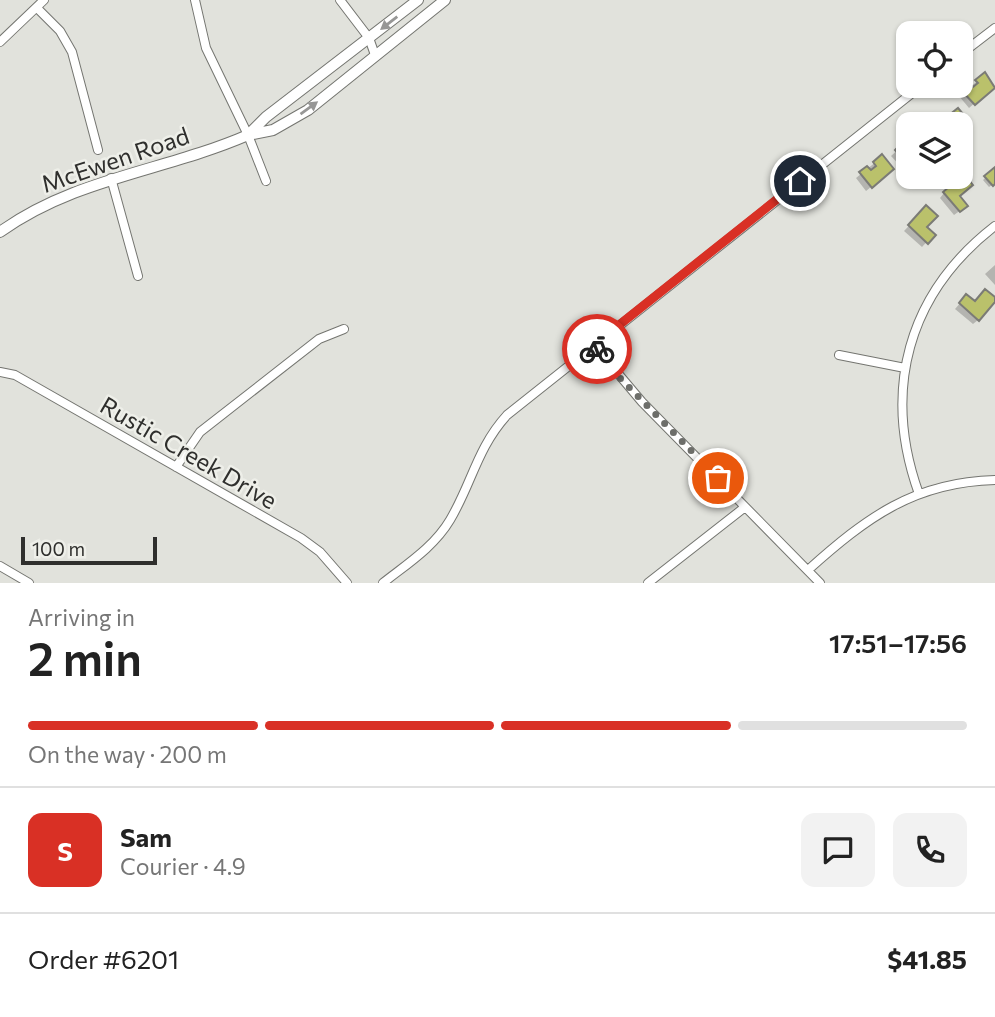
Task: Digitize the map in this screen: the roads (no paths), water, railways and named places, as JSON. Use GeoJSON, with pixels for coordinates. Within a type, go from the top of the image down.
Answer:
{"type":"FeatureCollection","features":[{"type":"Feature","properties":{"kind":"street"},"geometry":{"type":"LineString","coordinates":[[0,41],[44,0]]}},
{"type":"Feature","properties":{"kind":"street"},"geometry":{"type":"LineString","coordinates":[[195,0],[206,48],[248,135],[266,181]]}},
{"type":"Feature","properties":{"kind":"street"},"geometry":{"type":"LineString","coordinates":[[340,0],[369,38],[375,55]]}},
{"type":"Feature","properties":{"kind":"street","name":"McEwen Road"},"geometry":{"type":"LineString","coordinates":[[248,135],[418,0]]}},
{"type":"Feature","properties":{"kind":"street","name":"McEwen Road"},"geometry":{"type":"LineString","coordinates":[[0,232],[62,195],[248,135],[273,130],[297,116],[445,0]]}},
{"type":"Feature","properties":{"kind":"street"},"geometry":{"type":"LineString","coordinates":[[37,8],[60,31],[72,52],[98,150]]}},
{"type":"Feature","properties":{"kind":"street"},"geometry":{"type":"LineString","coordinates":[[973,44],[995,27]]}},
{"type":"Feature","properties":{"kind":"street"},"geometry":{"type":"LineString","coordinates":[[383,583],[421,553],[442,531],[457,506],[485,441],[495,427],[520,403],[906,98]]}},
{"type":"Feature","properties":{"kind":"street"},"geometry":{"type":"LineString","coordinates":[[111,178],[138,276]]}},
{"type":"Feature","properties":{"kind":"street"},"geometry":{"type":"LineString","coordinates":[[919,494],[902,429],[905,368],[913,337],[941,281],[967,250],[995,226]]}},
{"type":"Feature","properties":{"kind":"street"},"geometry":{"type":"LineString","coordinates":[[176,467],[200,432],[319,339],[344,329]]}},
{"type":"Feature","properties":{"kind":"street"},"geometry":{"type":"LineString","coordinates":[[594,345],[617,375],[820,583]]}},
{"type":"Feature","properties":{"kind":"street"},"geometry":{"type":"LineString","coordinates":[[839,355],[905,368]]}},
{"type":"Feature","properties":{"kind":"street","name":"Rustic Creek Drive"},"geometry":{"type":"LineString","coordinates":[[0,372],[15,376],[308,542],[331,562],[347,583]]}},
{"type":"Feature","properties":{"kind":"street"},"geometry":{"type":"LineString","coordinates":[[808,570],[869,519],[919,494],[966,482],[995,480]]}},
{"type":"Feature","properties":{"kind":"street"},"geometry":{"type":"LineString","coordinates":[[648,583],[745,507]]}},
{"type":"Feature","properties":{"kind":"street"},"geometry":{"type":"LineString","coordinates":[[0,566],[29,583]]}}]}
